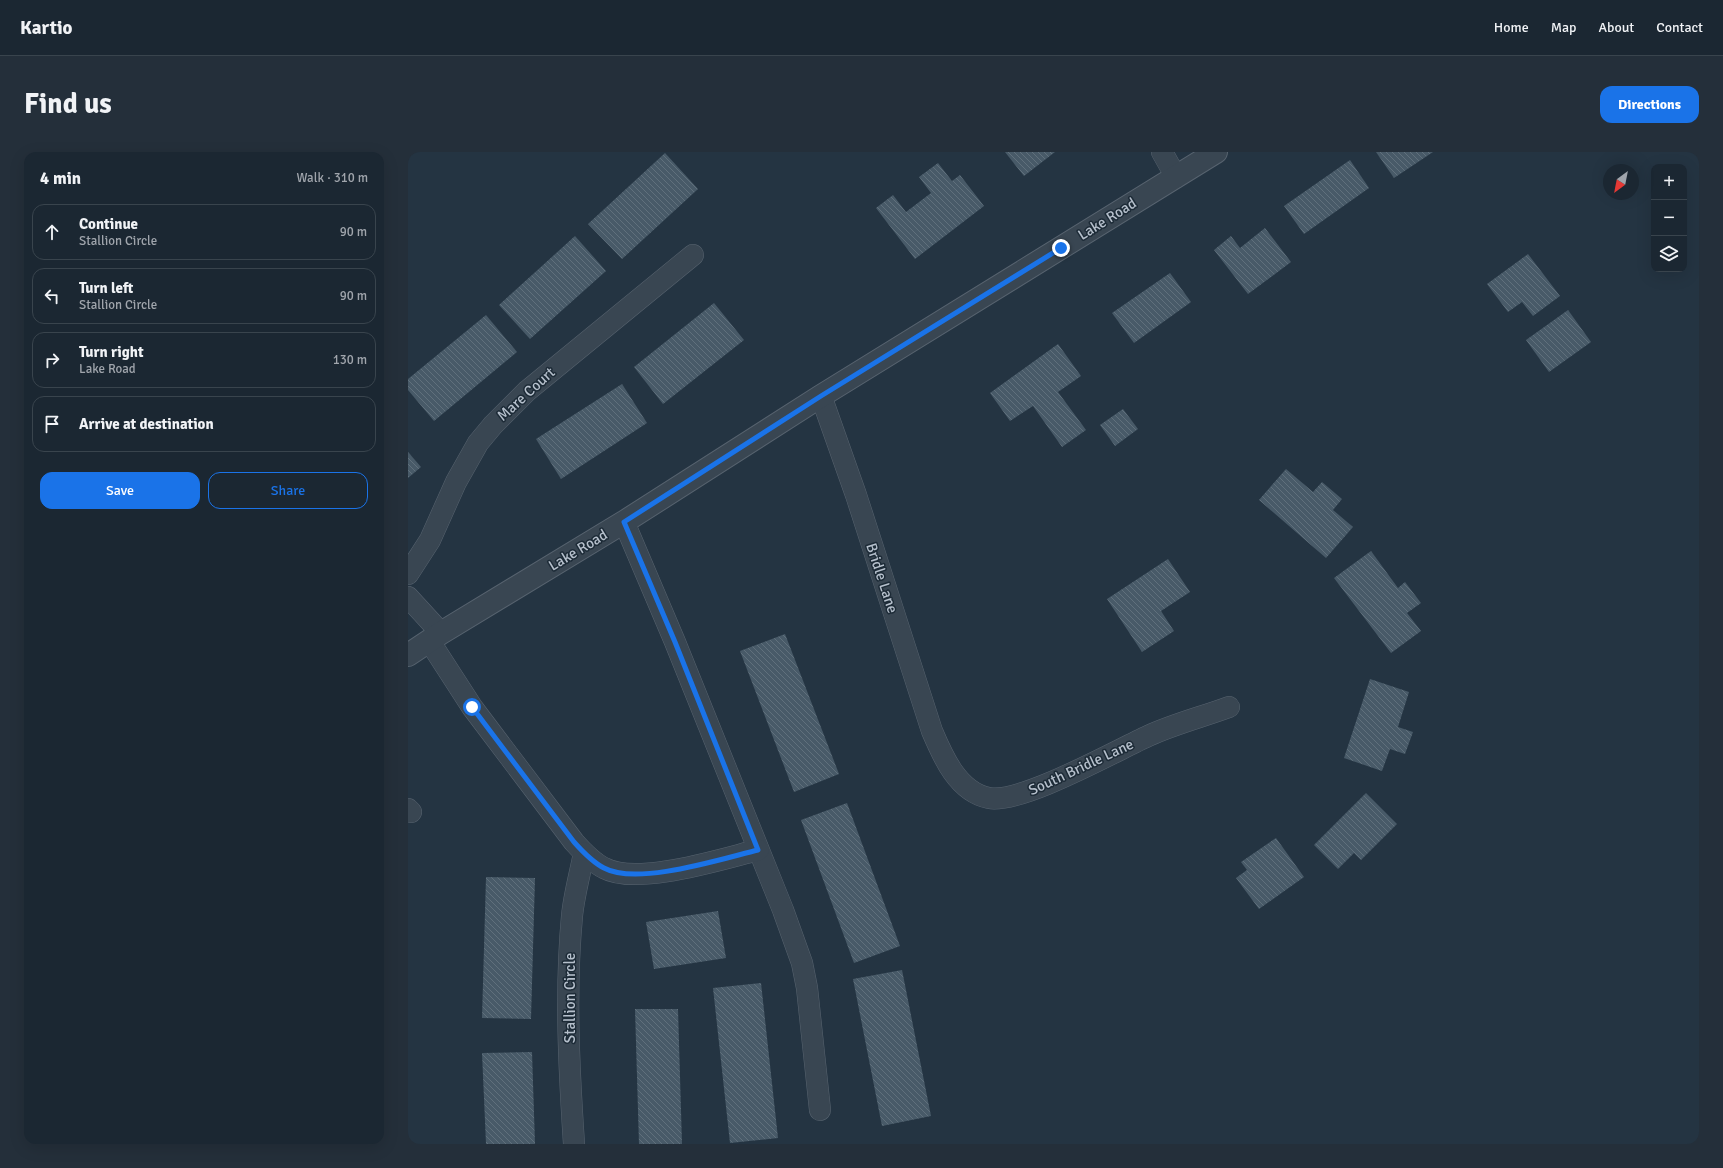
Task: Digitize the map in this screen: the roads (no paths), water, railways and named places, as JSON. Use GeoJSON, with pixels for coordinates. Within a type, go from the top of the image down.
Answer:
{"type":"FeatureCollection","features":[{"type":"Feature","properties":{"kind":"street"},"geometry":{"type":"LineString","coordinates":[[1162,152],[1176,176]]}},
{"type":"Feature","properties":{"kind":"street","name":"Lake Road"},"geometry":{"type":"LineString","coordinates":[[408,655],[624,522],[821,396],[1216,152]]}},
{"type":"Feature","properties":{"kind":"street","name":"Mare Court"},"geometry":{"type":"LineString","coordinates":[[408,574],[430,540],[456,482],[478,443],[493,425],[527,391],[693,255]]}},
{"type":"Feature","properties":{"kind":"street","name":"Bridle Lane"},"geometry":{"type":"LineString","coordinates":[[821,396],[856,496],[863,522],[932,731],[944,758]]}},
{"type":"Feature","properties":{"kind":"street"},"geometry":{"type":"LineString","coordinates":[[624,522],[675,642],[783,910],[802,963],[807,988],[820,1110]]}},
{"type":"Feature","properties":{"kind":"street"},"geometry":{"type":"LineString","coordinates":[[408,597],[435,637],[472,707],[574,842],[584,853],[604,868],[623,874],[642,874],[683,868],[758,850]]}},
{"type":"Feature","properties":{"kind":"street","name":"South Bridle Lane"},"geometry":{"type":"LineString","coordinates":[[944,758],[954,774],[970,789],[989,798],[1010,798],[1032,791],[1150,735],[1229,707]]}},
{"type":"Feature","properties":{"kind":"street","name":"Stallion Circle"},"geometry":{"type":"LineString","coordinates":[[574,1144],[570,1078],[569,957],[572,914],[584,853]]}}]}
